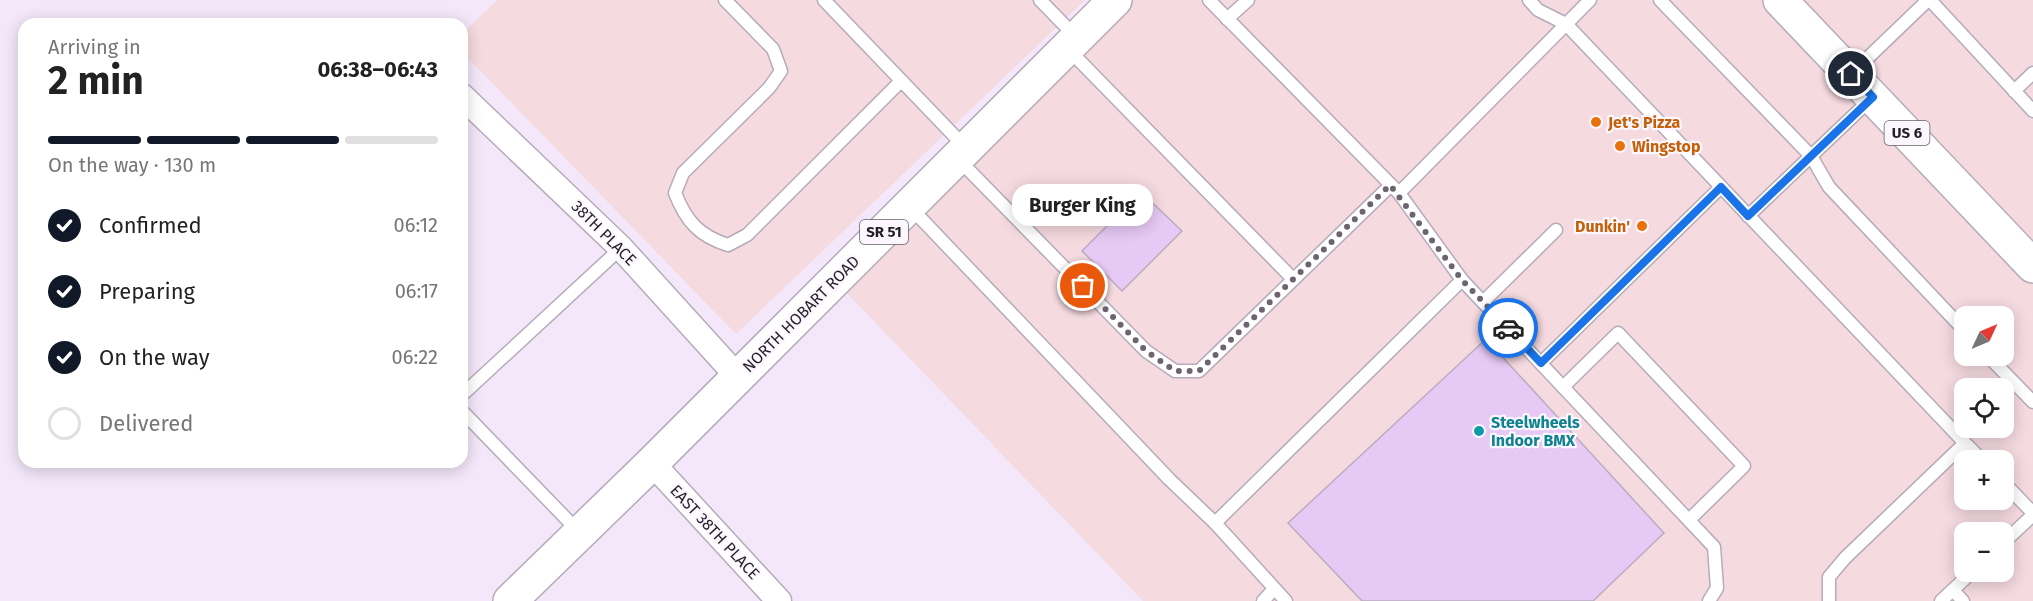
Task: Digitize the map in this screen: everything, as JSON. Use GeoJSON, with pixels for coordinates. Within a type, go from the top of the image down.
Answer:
{"type":"FeatureCollection","features":[{"type":"Feature","properties":{"kind":"main road","name":"NORTH HOBART ROAD"},"geometry":{"type":"LineString","coordinates":[[510,601],[652,463],[1115,0]]}},
{"type":"Feature","properties":{"kind":"main road","name":"US 6"},"geometry":{"type":"LineString","coordinates":[[1780,0],[2033,266]]}},
{"type":"Feature","properties":{"kind":"street","name":"38TH PLACE"},"geometry":{"type":"LineString","coordinates":[[468,102],[621,248],[738,377]]}},
{"type":"Feature","properties":{"kind":"street","name":"EAST 38TH PLACE"},"geometry":{"type":"LineString","coordinates":[[652,463],[778,601]]}},
{"type":"Feature","properties":{"kind":"lane"},"geometry":{"type":"LineString","coordinates":[[725,0],[773,49],[781,71],[769,88],[683,173],[675,193],[683,214],[707,238],[728,245],[747,235],[901,81]]}},
{"type":"Feature","properties":{"kind":"lane"},"geometry":{"type":"LineString","coordinates":[[824,0],[901,81],[962,153],[1146,351],[1175,371],[1199,371],[1293,279],[1395,189],[1590,0]]}},
{"type":"Feature","properties":{"kind":"lane"},"geometry":{"type":"LineString","coordinates":[[1040,0],[1072,43],[1293,279]]}},
{"type":"Feature","properties":{"kind":"lane"},"geometry":{"type":"LineString","coordinates":[[1209,0],[1395,189],[1462,280],[1714,547],[1717,588],[1709,601]]}},
{"type":"Feature","properties":{"kind":"lane"},"geometry":{"type":"LineString","coordinates":[[1227,19],[1248,0]]}},
{"type":"Feature","properties":{"kind":"lane"},"geometry":{"type":"LineString","coordinates":[[1529,0],[1538,10],[1566,24],[1973,450]]}},
{"type":"Feature","properties":{"kind":"lane"},"geometry":{"type":"LineString","coordinates":[[1660,0],[1811,156],[1829,188],[1954,319]]}},
{"type":"Feature","properties":{"kind":"lane"},"geometry":{"type":"LineString","coordinates":[[1748,216],[1811,156],[1929,0],[2033,111]]}},
{"type":"Feature","properties":{"kind":"lane"},"geometry":{"type":"LineString","coordinates":[[2014,91],[2033,73]]}},
{"type":"Feature","properties":{"kind":"lane"},"geometry":{"type":"LineString","coordinates":[[1541,363],[1721,187]]}},
{"type":"Feature","properties":{"kind":"lane"},"geometry":{"type":"LineString","coordinates":[[909,206],[1169,479],[1215,523],[1286,601]]}},
{"type":"Feature","properties":{"kind":"lane"},"geometry":{"type":"LineString","coordinates":[[1483,302],[1556,230]]}},
{"type":"Feature","properties":{"kind":"lane"},"geometry":{"type":"LineString","coordinates":[[468,389],[621,248]]}},
{"type":"Feature","properties":{"kind":"lane"},"geometry":{"type":"LineString","coordinates":[[1215,523],[1462,280]]}},
{"type":"Feature","properties":{"kind":"lane"},"geometry":{"type":"LineString","coordinates":[[1563,387],[1618,333],[1744,466],[1689,520]]}},
{"type":"Feature","properties":{"kind":"lane"},"geometry":{"type":"LineString","coordinates":[[1999,366],[2033,402]]}},
{"type":"Feature","properties":{"kind":"lane"},"geometry":{"type":"LineString","coordinates":[[468,417],[580,533]]}},
{"type":"Feature","properties":{"kind":"lane"},"geometry":{"type":"LineString","coordinates":[[1829,601],[1829,577],[1845,558],[1965,442]]}},
{"type":"Feature","properties":{"kind":"lane"},"geometry":{"type":"LineString","coordinates":[[2014,494],[2033,514],[2014,532]]}},
{"type":"Feature","properties":{"kind":"lane"},"geometry":{"type":"LineString","coordinates":[[1941,601],[1961,582]]}},
{"type":"Feature","properties":{"kind":"lane"},"geometry":{"type":"LineString","coordinates":[[1263,601],[1274,589]]}},
{"type":"Feature","properties":{"kind":"lane"},"geometry":{"type":"LineString","coordinates":[[1953,590],[1963,601]]}},
{"type":"Feature","properties":{"kind":"shaded area"},"geometry":{"type":"Polygon","coordinates":[[[497,0],[1085,0],[736,334],[468,58],[468,28],[497,0]]]}},
{"type":"Feature","properties":{"kind":"shaded area"},"geometry":{"type":"Polygon","coordinates":[[[1131,0],[1763,0],[2033,285],[2033,601],[1143,601],[842,288],[1131,0]]]}},
{"type":"Feature","properties":{"kind":"shaded area"},"geometry":{"type":"Polygon","coordinates":[[[1798,0],[2033,0],[2033,247],[1798,0]]]}},
{"type":"Feature","properties":{"kind":"building"},"geometry":{"type":"Polygon","coordinates":[[[1141,192],[1182,231],[1122,291],[1082,251],[1141,192]]]}},
{"type":"Feature","properties":{"kind":"building","name":"Steelwheels Indoor BMX"},"geometry":{"type":"Polygon","coordinates":[[[1486,339],[1664,533],[1593,601],[1362,601],[1288,523],[1486,339]]]}},
{"type":"Feature","properties":{"kind":"way so far"},"geometry":{"type":"LineString","coordinates":[[1083,286],[1146,351],[1175,371],[1199,371],[1390,185],[1399,193],[1462,280],[1508,328]]}},
{"type":"Feature","properties":{"kind":"place","name":"Jet's Pizza"},"geometry":{"type":"Point","coordinates":[1596,122]}},
{"type":"Feature","properties":{"kind":"place","name":"Wingstop"},"geometry":{"type":"Point","coordinates":[1620,146]}},
{"type":"Feature","properties":{"kind":"place","name":"Dunkin'"},"geometry":{"type":"Point","coordinates":[1642,226]}},
{"type":"Feature","properties":{"kind":"place","name":"Burger King"},"geometry":{"type":"Point","coordinates":[1083,286]}},
{"type":"Feature","properties":{"kind":"place","name":"Steelwheels Indoor BMX"},"geometry":{"type":"Point","coordinates":[1479,431]}},
{"type":"Feature","properties":{"kind":"route"},"geometry":{"type":"LineString","coordinates":[[1508,328],[1541,363],[1721,187],[1748,216],[1873,97],[1851,74]]}}]}
